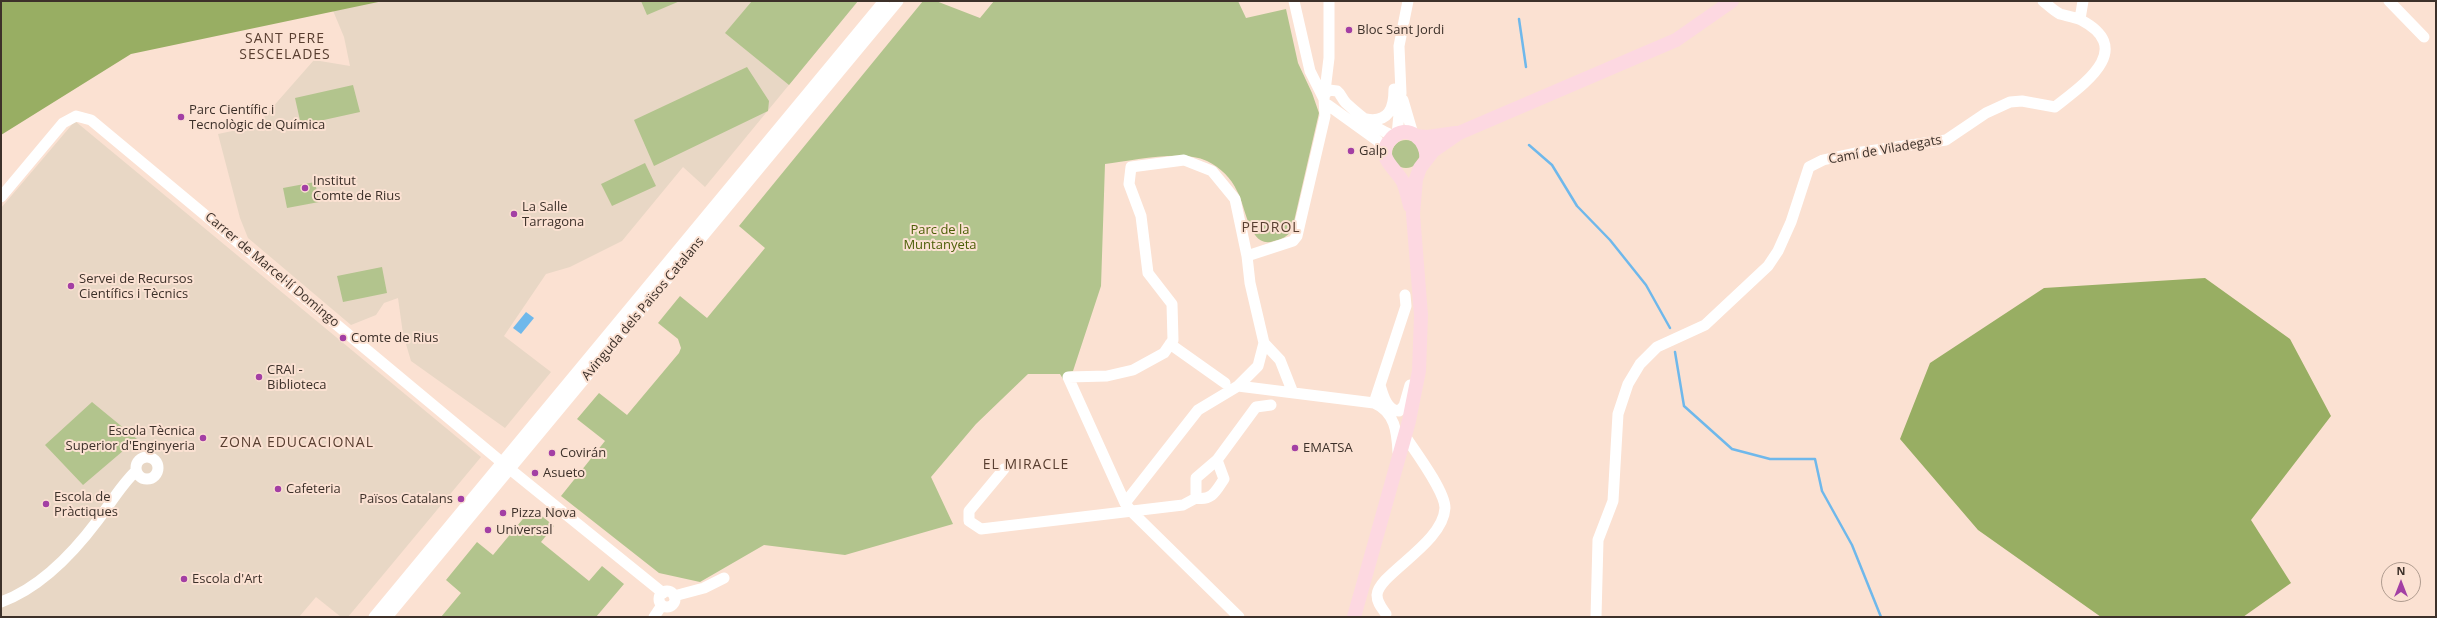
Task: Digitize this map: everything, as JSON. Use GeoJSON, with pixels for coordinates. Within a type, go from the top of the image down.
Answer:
{"type":"FeatureCollection","features":[{"type":"Feature","properties":{"kind":"main road"},"geometry":{"type":"LineString","coordinates":[[1354,617],[1399,459],[1415,393],[1421,348],[1420,292],[1413,214],[1416,179],[1423,164],[1433,151],[1459,133],[1676,40],[1732,1]]}},
{"type":"Feature","properties":{"kind":"main road"},"geometry":{"type":"LineString","coordinates":[[1413,214],[1403,181],[1386,160],[1385,154],[1388,143],[1396,135],[1415,135],[1427,137],[1459,133]]}},
{"type":"Feature","properties":{"kind":"main road"},"geometry":{"type":"LineString","coordinates":[[1394,170],[1407,174],[1423,164],[1426,146],[1415,135]]}},
{"type":"Feature","properties":{"kind":"street","name":"Avinguda dels Països Catalans"},"geometry":{"type":"LineString","coordinates":[[387,617],[506,466],[884,1]]}},
{"type":"Feature","properties":{"kind":"street","name":"Avinguda dels Països Catalans"},"geometry":{"type":"LineString","coordinates":[[374,617],[506,466],[898,1]]}},
{"type":"Feature","properties":{"kind":"street"},"geometry":{"type":"LineString","coordinates":[[1294,1],[1312,66],[1331,99],[1345,102],[1366,119],[1387,133],[1396,135],[1401,94],[1399,46],[1408,1]]}},
{"type":"Feature","properties":{"kind":"street"},"geometry":{"type":"LineString","coordinates":[[1247,256],[1293,241],[1297,236],[1331,99],[1329,1]]}},
{"type":"Feature","properties":{"kind":"street"},"geometry":{"type":"LineString","coordinates":[[2043,1],[2059,13],[2080,19],[2083,1]]}},
{"type":"Feature","properties":{"kind":"street"},"geometry":{"type":"LineString","coordinates":[[2389,1],[2424,37]]}},
{"type":"Feature","properties":{"kind":"street","name":"Camí de Viladegats"},"geometry":{"type":"LineString","coordinates":[[1596,617],[1598,540],[1613,501],[1618,414],[1628,384],[1640,364],[1657,348],[1705,325],[1768,266],[1778,251],[1791,222],[1809,167],[1823,160],[1855,153],[1946,140],[1986,113],[2010,102],[2022,101],[2055,107],[2096,71],[2106,56],[2105,42],[2099,31],[2080,19]]}},
{"type":"Feature","properties":{"kind":"street"},"geometry":{"type":"LineString","coordinates":[[1312,66],[1319,71],[1325,68],[1329,58]]}},
{"type":"Feature","properties":{"kind":"street"},"geometry":{"type":"LineString","coordinates":[[1329,58],[1331,99]]}},
{"type":"Feature","properties":{"kind":"street"},"geometry":{"type":"LineString","coordinates":[[1366,119],[1377,121],[1390,111],[1394,97],[1394,78],[1399,65]]}},
{"type":"Feature","properties":{"kind":"street"},"geometry":{"type":"LineString","coordinates":[[1312,66],[1310,71],[1331,99],[1378,141],[1385,154]]}},
{"type":"Feature","properties":{"kind":"street"},"geometry":{"type":"LineString","coordinates":[[1401,94],[1415,135]]}},
{"type":"Feature","properties":{"kind":"street","name":"Carrer de Marcel·lí Domingo"},"geometry":{"type":"LineString","coordinates":[[1,197],[63,122],[76,116],[88,117],[506,466],[663,593]]}},
{"type":"Feature","properties":{"kind":"street"},"geometry":{"type":"LineString","coordinates":[[1128,507],[1198,410],[1238,386],[1258,366],[1264,343],[1250,283],[1247,256],[1235,200],[1212,171],[1184,160],[1131,167],[1129,184],[1141,216],[1148,273],[1172,304],[1173,340],[1164,353],[1133,370],[1107,376],[1068,377],[1128,507],[1238,617]]}},
{"type":"Feature","properties":{"kind":"street"},"geometry":{"type":"LineString","coordinates":[[1374,403],[1406,306],[1405,295]]}},
{"type":"Feature","properties":{"kind":"street"},"geometry":{"type":"LineString","coordinates":[[1264,343],[1280,360],[1293,393]]}},
{"type":"Feature","properties":{"kind":"street"},"geometry":{"type":"LineString","coordinates":[[1170,344],[1225,383]]}},
{"type":"Feature","properties":{"kind":"street"},"geometry":{"type":"LineString","coordinates":[[1395,425],[1404,406],[1421,348]]}},
{"type":"Feature","properties":{"kind":"street"},"geometry":{"type":"LineString","coordinates":[[1380,385],[1391,408],[1401,411]]}},
{"type":"Feature","properties":{"kind":"street"},"geometry":{"type":"LineString","coordinates":[[1238,386],[1374,403],[1384,408],[1395,425],[1399,459]]}},
{"type":"Feature","properties":{"kind":"street"},"geometry":{"type":"LineString","coordinates":[[1196,498],[1196,478],[1217,460],[1256,408],[1271,405]]}},
{"type":"Feature","properties":{"kind":"street"},"geometry":{"type":"LineString","coordinates":[[1386,614],[1379,604],[1377,594],[1381,584],[1418,553],[1442,521],[1445,506],[1434,479],[1405,436]]}},
{"type":"Feature","properties":{"kind":"street"},"geometry":{"type":"LineString","coordinates":[[1004,469],[969,511],[969,521],[981,529],[1128,507],[1183,505],[1196,498],[1203,499],[1211,497],[1224,479],[1217,460]]}},
{"type":"Feature","properties":{"kind":"street"},"geometry":{"type":"LineString","coordinates":[[1,602],[17,596],[39,581],[60,562],[82,540],[136,471]]}},
{"type":"Feature","properties":{"kind":"street"},"geometry":{"type":"LineString","coordinates":[[674,596],[704,588],[724,578]]}},
{"type":"Feature","properties":{"kind":"street"},"geometry":{"type":"LineString","coordinates":[[669,592],[674,596],[672,605],[668,607],[662,605],[659,599],[663,593],[669,592]]}},
{"type":"Feature","properties":{"kind":"street"},"geometry":{"type":"LineString","coordinates":[[654,617],[662,605]]}},
{"type":"Feature","properties":{"kind":"shaded area","name":"La Salle Tarragona"},"geometry":{"type":"Polygon","coordinates":[[[329,1],[858,1],[705,187],[683,167],[622,241],[570,267],[546,274],[504,336],[551,372],[505,428],[411,361],[403,334],[398,298],[384,303],[376,315],[351,325],[248,238],[240,218],[218,134],[256,126],[314,60],[350,66],[344,37],[329,1]]]}},
{"type":"Feature","properties":{"kind":"shaded area"},"geometry":{"type":"Polygon","coordinates":[[[75,121],[481,457],[348,617],[341,617],[316,597],[299,617],[1,617],[1,208],[75,121]]]}},
{"type":"Feature","properties":{"kind":"green space"},"geometry":{"type":"Polygon","coordinates":[[[1,1],[383,1],[131,54],[1,135],[1,1]]]}},
{"type":"Feature","properties":{"kind":"green space"},"geometry":{"type":"Polygon","coordinates":[[[641,1],[680,1],[647,15],[641,1]]]}},
{"type":"Feature","properties":{"kind":"green space"},"geometry":{"type":"Polygon","coordinates":[[[752,1],[858,1],[789,85],[725,33],[752,1]]]}},
{"type":"Feature","properties":{"kind":"green space","name":"Parc de la Muntanyeta"},"geometry":{"type":"Polygon","coordinates":[[[923,1],[936,1],[980,18],[994,1],[1238,1],[1246,18],[1286,9],[1298,63],[1312,93],[1319,113],[1292,230],[1286,236],[1277,240],[1266,242],[1259,239],[1250,225],[1235,186],[1221,170],[1207,161],[1184,156],[1171,156],[1105,164],[1101,286],[1073,371],[1068,372],[1063,379],[1060,374],[1028,374],[976,424],[931,477],[953,524],[845,555],[764,545],[700,582],[659,573],[561,496],[605,441],[577,419],[599,393],[627,415],[679,353],[681,348],[678,339],[658,323],[680,296],[707,318],[765,248],[739,226],[923,1]]]}},
{"type":"Feature","properties":{"kind":"green space"},"geometry":{"type":"Polygon","coordinates":[[[747,67],[769,101],[768,111],[654,166],[634,120],[747,67]]]}},
{"type":"Feature","properties":{"kind":"green space"},"geometry":{"type":"Polygon","coordinates":[[[353,85],[360,112],[301,125],[295,98],[353,85]]]}},
{"type":"Feature","properties":{"kind":"green space"},"geometry":{"type":"Polygon","coordinates":[[[1406,140],[1412,141],[1416,144],[1419,148],[1419,160],[1416,164],[1412,167],[1406,168],[1400,167],[1396,164],[1393,160],[1392,154],[1393,148],[1396,144],[1400,141],[1406,140]]]}},
{"type":"Feature","properties":{"kind":"green space"},"geometry":{"type":"Polygon","coordinates":[[[645,163],[656,186],[612,206],[601,184],[645,163]]]}},
{"type":"Feature","properties":{"kind":"green space"},"geometry":{"type":"Polygon","coordinates":[[[315,182],[319,202],[287,208],[283,188],[315,182]]]}},
{"type":"Feature","properties":{"kind":"green space"},"geometry":{"type":"Polygon","coordinates":[[[382,267],[387,293],[343,302],[337,276],[382,267]]]}},
{"type":"Feature","properties":{"kind":"green space"},"geometry":{"type":"Polygon","coordinates":[[[2205,278],[2290,339],[2331,416],[2251,520],[2291,583],[2243,617],[2101,617],[1978,530],[1900,439],[1930,363],[2044,288],[2205,278]]]}},
{"type":"Feature","properties":{"kind":"green space"},"geometry":{"type":"Polygon","coordinates":[[[92,402],[137,439],[83,485],[45,445],[92,402]]]}},
{"type":"Feature","properties":{"kind":"green space"},"geometry":{"type":"Polygon","coordinates":[[[532,508],[554,526],[541,542],[589,581],[602,566],[624,584],[596,617],[441,617],[461,593],[446,580],[477,542],[493,555],[532,508]]]}},
{"type":"Feature","properties":{"kind":"water"},"geometry":{"type":"Polygon","coordinates":[[[526,312],[534,318],[521,334],[513,328],[526,312]]]}},
{"type":"Feature","properties":{"kind":"waterway"},"geometry":{"type":"LineString","coordinates":[[1519,19],[1526,67]]}},
{"type":"Feature","properties":{"kind":"waterway"},"geometry":{"type":"LineString","coordinates":[[1529,145],[1552,165],[1577,206],[1610,240],[1646,285],[1670,328]]}},
{"type":"Feature","properties":{"kind":"waterway"},"geometry":{"type":"LineString","coordinates":[[1675,352],[1684,406],[1732,449],[1770,459],[1815,459],[1822,491],[1852,545],[1881,617]]}},
{"type":"Feature","properties":{"kind":"place","name":"Bloc Sant Jordi"},"geometry":{"type":"Point","coordinates":[1349,30]}},
{"type":"Feature","properties":{"kind":"place","name":"Parc Científic i Tecnològic de Química"},"geometry":{"type":"Point","coordinates":[181,117]}},
{"type":"Feature","properties":{"kind":"place","name":"Galp"},"geometry":{"type":"Point","coordinates":[1351,151]}},
{"type":"Feature","properties":{"kind":"place","name":"Institut Comte de Rius"},"geometry":{"type":"Point","coordinates":[305,188]}},
{"type":"Feature","properties":{"kind":"place","name":"La Salle Tarragona"},"geometry":{"type":"Point","coordinates":[514,214]}},
{"type":"Feature","properties":{"kind":"place","name":"Servei de Recursos Científics i Tècnics"},"geometry":{"type":"Point","coordinates":[71,286]}},
{"type":"Feature","properties":{"kind":"place","name":"Comte de Rius"},"geometry":{"type":"Point","coordinates":[343,338]}},
{"type":"Feature","properties":{"kind":"place","name":"CRAI - Biblioteca"},"geometry":{"type":"Point","coordinates":[259,377]}},
{"type":"Feature","properties":{"kind":"place","name":"Escola Tècnica Superior d'Enginyeria"},"geometry":{"type":"Point","coordinates":[203,438]}},
{"type":"Feature","properties":{"kind":"place","name":"EMATSA"},"geometry":{"type":"Point","coordinates":[1295,448]}},
{"type":"Feature","properties":{"kind":"place","name":"Covirán"},"geometry":{"type":"Point","coordinates":[552,453]}},
{"type":"Feature","properties":{"kind":"place","name":"Asueto"},"geometry":{"type":"Point","coordinates":[535,473]}},
{"type":"Feature","properties":{"kind":"place","name":"Cafeteria"},"geometry":{"type":"Point","coordinates":[278,489]}},
{"type":"Feature","properties":{"kind":"place","name":"Països Catalans"},"geometry":{"type":"Point","coordinates":[461,499]}},
{"type":"Feature","properties":{"kind":"place","name":"Escola de Pràctiques"},"geometry":{"type":"Point","coordinates":[46,504]}},
{"type":"Feature","properties":{"kind":"place","name":"Pizza Nova"},"geometry":{"type":"Point","coordinates":[503,513]}},
{"type":"Feature","properties":{"kind":"place","name":"Universal"},"geometry":{"type":"Point","coordinates":[488,530]}},
{"type":"Feature","properties":{"kind":"place","name":"Escola d'Art"},"geometry":{"type":"Point","coordinates":[184,579]}},
{"type":"Feature","properties":{"kind":"district","name":"SANT PERE SESCELADES"},"geometry":{"type":"Point","coordinates":[285,48]}},
{"type":"Feature","properties":{"kind":"district","name":"PEDROL"},"geometry":{"type":"Point","coordinates":[1271,228]}},
{"type":"Feature","properties":{"kind":"district","name":"ZONA EDUCACIONAL"},"geometry":{"type":"Point","coordinates":[297,443]}},
{"type":"Feature","properties":{"kind":"district","name":"EL MIRACLE"},"geometry":{"type":"Point","coordinates":[1026,465]}}]}
